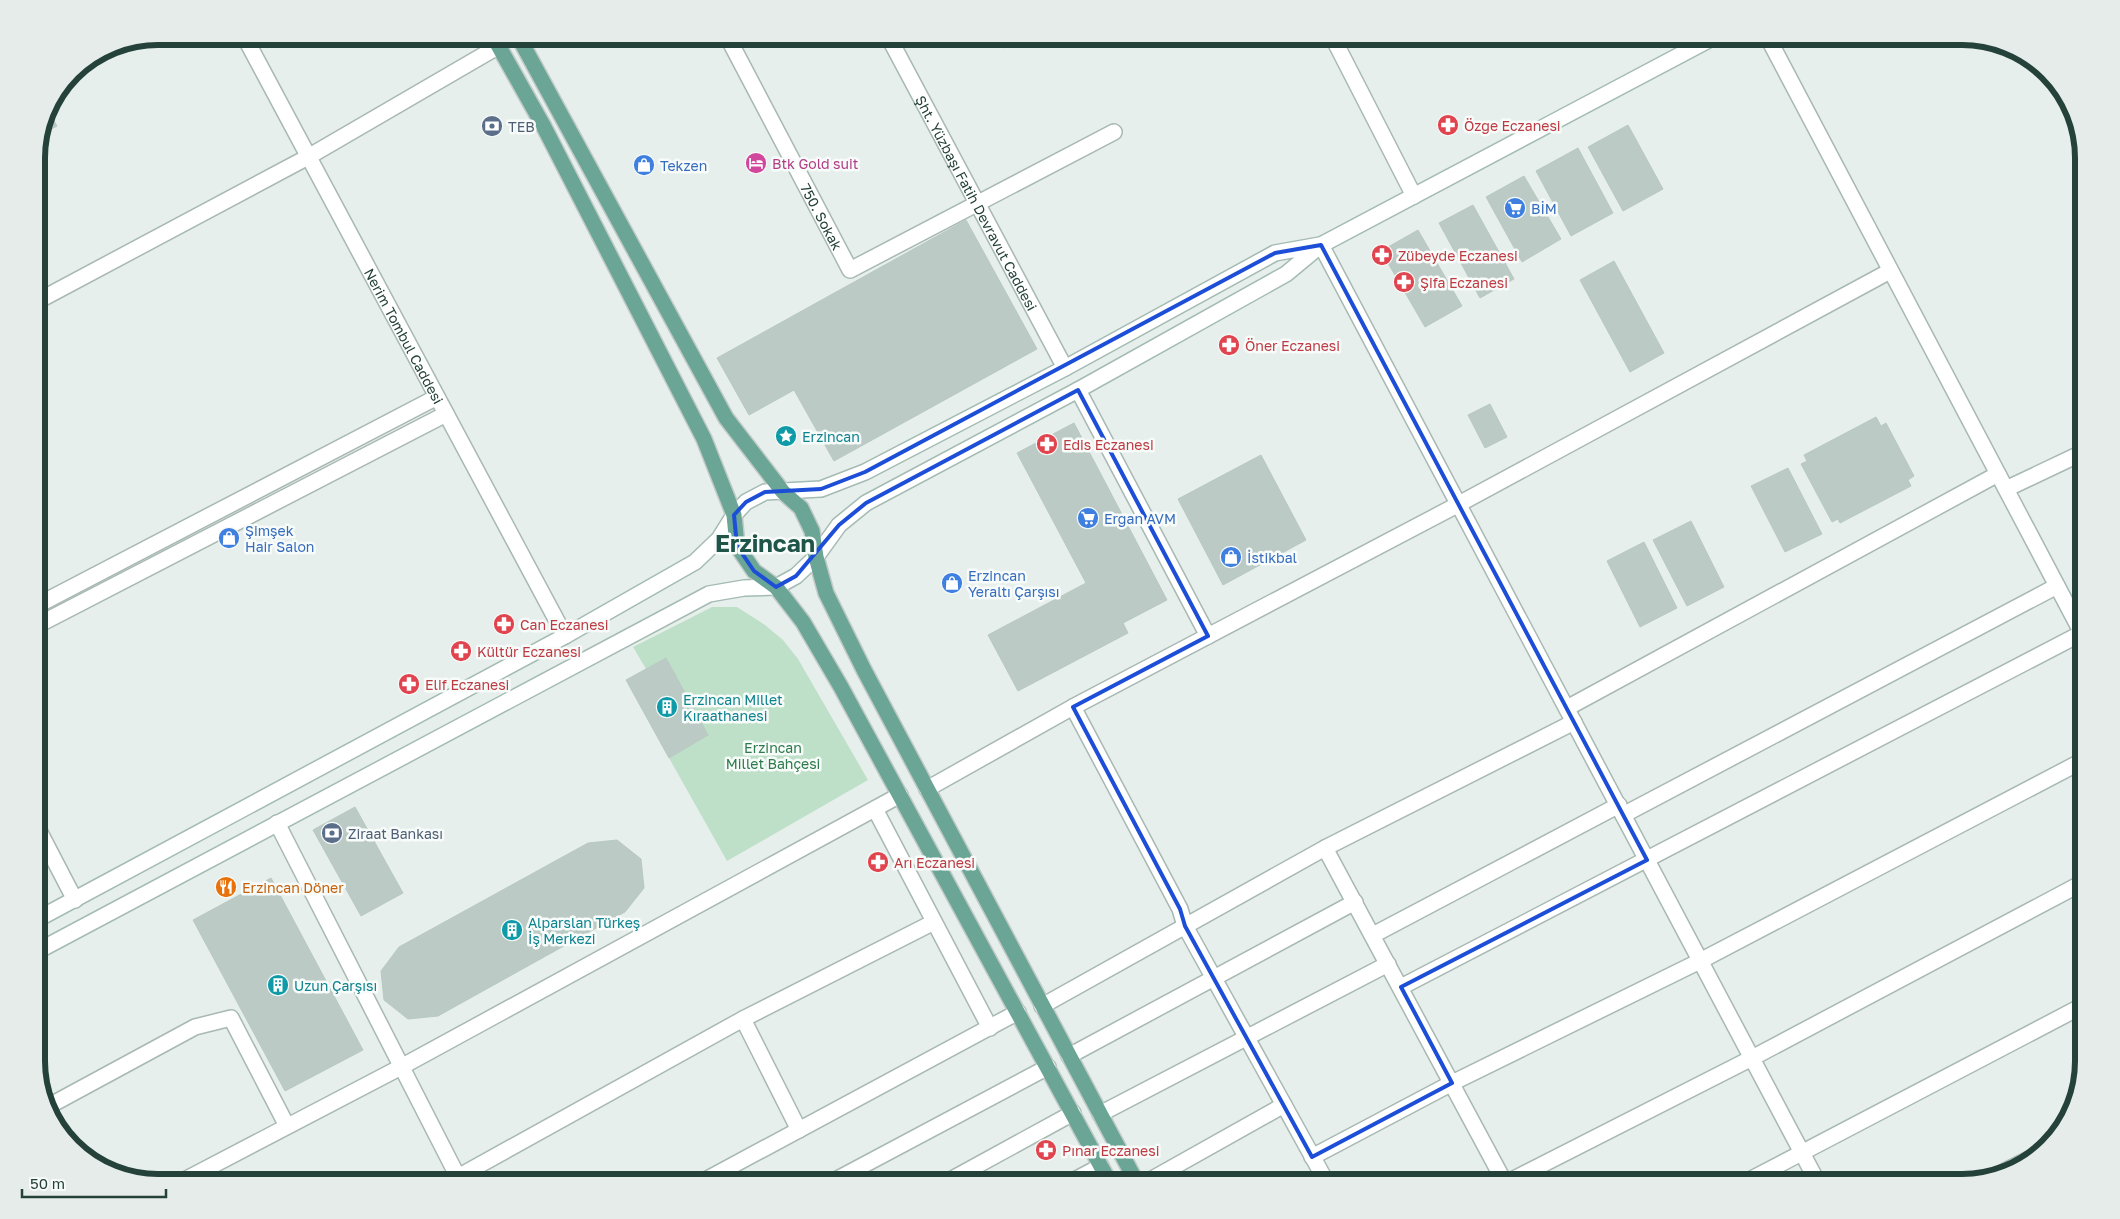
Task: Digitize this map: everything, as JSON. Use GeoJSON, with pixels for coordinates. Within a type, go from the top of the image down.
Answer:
{"type":"FeatureCollection","features":[{"type":"Feature","properties":{"kind":"main road"},"geometry":{"type":"LineString","coordinates":[[498,45],[544,128],[704,439],[734,514],[738,546],[754,571],[776,587],[803,622],[900,795],[1105,1174]]}},
{"type":"Feature","properties":{"kind":"main road"},"geometry":{"type":"LineString","coordinates":[[523,45],[726,418],[783,492],[801,508],[812,531],[816,557],[826,593],[864,670],[1132,1174]]}},
{"type":"Feature","properties":{"kind":"street","name":"Nerim Tombul Caddesi"},"geometry":{"type":"LineString","coordinates":[[249,45],[565,636]]}},
{"type":"Feature","properties":{"kind":"street"},"geometry":{"type":"LineString","coordinates":[[45,297],[308,157],[490,45]]}},
{"type":"Feature","properties":{"kind":"street","name":"750. Sokak"},"geometry":{"type":"LineString","coordinates":[[732,45],[850,270],[977,203]]}},
{"type":"Feature","properties":{"kind":"street","name":"Şht. Yüzbaşı Fatih Devravut Caddesi"},"geometry":{"type":"LineString","coordinates":[[893,45],[1065,368]]}},
{"type":"Feature","properties":{"kind":"street"},"geometry":{"type":"LineString","coordinates":[[1337,45],[1414,196]]}},
{"type":"Feature","properties":{"kind":"street"},"geometry":{"type":"LineString","coordinates":[[45,947],[709,594],[744,588],[776,587],[796,576],[816,557],[839,525],[866,503],[1078,390],[1286,274],[1321,245],[1699,45]]}},
{"type":"Feature","properties":{"kind":"street"},"geometry":{"type":"LineString","coordinates":[[1772,45],[2075,617]]}},
{"type":"Feature","properties":{"kind":"street"},"geometry":{"type":"LineString","coordinates":[[977,203],[1114,132]]}},
{"type":"Feature","properties":{"kind":"street"},"geometry":{"type":"LineString","coordinates":[[45,915],[565,636],[694,562],[719,539],[734,514],[746,502],[764,492],[821,489],[865,472],[1065,368],[1275,253],[1321,245]]}},
{"type":"Feature","properties":{"kind":"street"},"geometry":{"type":"LineString","coordinates":[[1321,245],[1813,1174]]}},
{"type":"Feature","properties":{"kind":"street"},"geometry":{"type":"LineString","coordinates":[[928,789],[1073,707],[1459,504],[1890,270]]}},
{"type":"Feature","properties":{"kind":"street"},"geometry":{"type":"LineString","coordinates":[[1078,390],[1208,636]]}},
{"type":"Feature","properties":{"kind":"street"},"geometry":{"type":"LineString","coordinates":[[45,601],[437,397]]}},
{"type":"Feature","properties":{"kind":"street"},"geometry":{"type":"LineString","coordinates":[[45,621],[446,414]]}},
{"type":"Feature","properties":{"kind":"street"},"geometry":{"type":"LineString","coordinates":[[2006,489],[2075,456]]}},
{"type":"Feature","properties":{"kind":"street"},"geometry":{"type":"LineString","coordinates":[[1567,708],[1998,474]]}},
{"type":"Feature","properties":{"kind":"street"},"geometry":{"type":"LineString","coordinates":[[1373,935],[2057,586]]}},
{"type":"Feature","properties":{"kind":"street"},"geometry":{"type":"LineString","coordinates":[[1401,987],[1647,860],[2075,630]]}},
{"type":"Feature","properties":{"kind":"street"},"geometry":{"type":"LineString","coordinates":[[1073,707],[1180,909],[1185,926],[1322,1174]]}},
{"type":"Feature","properties":{"kind":"street"},"geometry":{"type":"LineString","coordinates":[[1042,1006],[1325,848],[1574,722]]}},
{"type":"Feature","properties":{"kind":"street"},"geometry":{"type":"LineString","coordinates":[[1312,1157],[1452,1083],[1700,961],[2075,765]]}},
{"type":"Feature","properties":{"kind":"street"},"geometry":{"type":"LineString","coordinates":[[196,1174],[401,1067],[900,795]]}},
{"type":"Feature","properties":{"kind":"street"},"geometry":{"type":"LineString","coordinates":[[875,809],[990,1028]]}},
{"type":"Feature","properties":{"kind":"street"},"geometry":{"type":"LineString","coordinates":[[277,823],[401,1067],[452,1174]]}},
{"type":"Feature","properties":{"kind":"street"},"geometry":{"type":"LineString","coordinates":[[45,843],[74,900]]}},
{"type":"Feature","properties":{"kind":"street"},"geometry":{"type":"LineString","coordinates":[[1325,848],[1501,1174]]}},
{"type":"Feature","properties":{"kind":"street"},"geometry":{"type":"LineString","coordinates":[[1524,1174],[1752,1058],[2075,887]]}},
{"type":"Feature","properties":{"kind":"street"},"geometry":{"type":"LineString","coordinates":[[1069,1056],[1355,902]]}},
{"type":"Feature","properties":{"kind":"street"},"geometry":{"type":"LineString","coordinates":[[468,1174],[743,1020],[934,922]]}},
{"type":"Feature","properties":{"kind":"street"},"geometry":{"type":"LineString","coordinates":[[1100,1114],[1246,1036],[1388,964]]}},
{"type":"Feature","properties":{"kind":"street"},"geometry":{"type":"LineString","coordinates":[[1761,1174],[2075,1010]]}},
{"type":"Feature","properties":{"kind":"street"},"geometry":{"type":"LineString","coordinates":[[717,1174],[1018,1012]]}},
{"type":"Feature","properties":{"kind":"street"},"geometry":{"type":"LineString","coordinates":[[54,1103],[195,1027],[231,1018],[287,1126]]}},
{"type":"Feature","properties":{"kind":"street"},"geometry":{"type":"LineString","coordinates":[[743,1020],[799,1130]]}},
{"type":"Feature","properties":{"kind":"street"},"geometry":{"type":"LineString","coordinates":[[847,1174],[1048,1067]]}},
{"type":"Feature","properties":{"kind":"street"},"geometry":{"type":"LineString","coordinates":[[1161,1174],[1284,1105]]}},
{"type":"Feature","properties":{"kind":"street"},"geometry":{"type":"LineString","coordinates":[[961,1174],[1073,1113]]}},
{"type":"Feature","properties":{"kind":"street"},"geometry":{"type":"LineString","coordinates":[[1086,1174],[1101,1166]]}},
{"type":"Feature","properties":{"kind":"highlighted area"},"geometry":{"type":"Polygon","coordinates":[[[1321,245],[1647,860],[1401,987],[1452,1083],[1312,1157],[1185,926],[1180,909],[1073,707],[1208,636],[1078,390],[866,503],[839,525],[796,576],[776,587],[754,571],[737,546],[734,515],[746,502],[765,492],[821,489],[865,472],[1275,253],[1321,245]]]}},
{"type":"Feature","properties":{"kind":"green space","name":"Erzincan Millet Bahçesi"},"geometry":{"type":"Polygon","coordinates":[[[712,607],[737,607],[765,625],[783,640],[798,659],[868,780],[727,861],[669,758],[708,735],[666,658],[646,669],[633,647],[712,607]]]}},
{"type":"Feature","properties":{"kind":"building"},"geometry":{"type":"Polygon","coordinates":[[[53,119],[57,126],[49,130],[53,119]]]}},
{"type":"Feature","properties":{"kind":"building"},"geometry":{"type":"Polygon","coordinates":[[[1628,125],[1663,189],[1623,211],[1588,147],[1628,125]]]}},
{"type":"Feature","properties":{"kind":"building"},"geometry":{"type":"Polygon","coordinates":[[[1578,148],[1613,213],[1571,236],[1536,171],[1578,148]]]}},
{"type":"Feature","properties":{"kind":"building"},"geometry":{"type":"Polygon","coordinates":[[[1524,176],[1561,239],[1522,262],[1486,197],[1524,176]]]}},
{"type":"Feature","properties":{"kind":"building"},"geometry":{"type":"Polygon","coordinates":[[[1473,205],[1514,279],[1480,298],[1439,223],[1473,205]]]}},
{"type":"Feature","properties":{"kind":"building"},"geometry":{"type":"Polygon","coordinates":[[[966,220],[1037,349],[834,461],[794,390],[749,415],[717,358],[966,220]]]}},
{"type":"Feature","properties":{"kind":"building"},"geometry":{"type":"Polygon","coordinates":[[[1418,230],[1462,306],[1425,327],[1381,251],[1418,230]]]}},
{"type":"Feature","properties":{"kind":"building"},"geometry":{"type":"Polygon","coordinates":[[[1614,261],[1664,353],[1630,372],[1580,280],[1614,261]]]}},
{"type":"Feature","properties":{"kind":"building"},"geometry":{"type":"Polygon","coordinates":[[[1490,404],[1507,437],[1485,448],[1468,415],[1490,404]]]}},
{"type":"Feature","properties":{"kind":"building"},"geometry":{"type":"Polygon","coordinates":[[[1876,417],[1881,426],[1886,423],[1914,476],[1908,480],[1911,486],[1840,523],[1838,519],[1832,522],[1801,464],[1807,461],[1804,455],[1876,417]]]}},
{"type":"Feature","properties":{"kind":"building","name":"Ergan AVM"},"geometry":{"type":"Polygon","coordinates":[[[1074,423],[1167,600],[1123,623],[1128,633],[1018,691],[988,635],[1086,583],[1017,453],[1074,423]]]}},
{"type":"Feature","properties":{"kind":"building"},"geometry":{"type":"Polygon","coordinates":[[[1261,455],[1306,540],[1223,585],[1178,499],[1261,455]]]}},
{"type":"Feature","properties":{"kind":"building"},"geometry":{"type":"Polygon","coordinates":[[[1788,468],[1822,534],[1785,552],[1751,486],[1788,468]]]}},
{"type":"Feature","properties":{"kind":"building"},"geometry":{"type":"Polygon","coordinates":[[[1691,521],[1724,587],[1687,606],[1653,540],[1691,521]]]}},
{"type":"Feature","properties":{"kind":"building"},"geometry":{"type":"Polygon","coordinates":[[[1644,542],[1677,608],[1640,627],[1607,561],[1644,542]]]}},
{"type":"Feature","properties":{"kind":"building","name":"Erzincan Millet Kıraathanesi"},"geometry":{"type":"Polygon","coordinates":[[[666,658],[708,735],[669,758],[626,680],[666,658]]]}},
{"type":"Feature","properties":{"kind":"building"},"geometry":{"type":"Polygon","coordinates":[[[355,807],[403,893],[361,916],[313,830],[355,807]]]}},
{"type":"Feature","properties":{"kind":"building","name":"Alparslan Türkeş İş Merkezi"},"geometry":{"type":"Polygon","coordinates":[[[617,840],[641,859],[644,888],[625,912],[438,1016],[408,1019],[384,1000],[381,971],[399,947],[588,843],[617,840]]]}},
{"type":"Feature","properties":{"kind":"building","name":"Uzun Çarşısı"},"geometry":{"type":"Polygon","coordinates":[[[271,878],[363,1050],[285,1091],[193,920],[271,878]]]}},
{"type":"Feature","properties":{"kind":"place","name":"Özge Eczanesi"},"geometry":{"type":"Point","coordinates":[1448,125]}},
{"type":"Feature","properties":{"kind":"place","name":"TEB"},"geometry":{"type":"Point","coordinates":[492,126]}},
{"type":"Feature","properties":{"kind":"place","name":"Btk Gold suit"},"geometry":{"type":"Point","coordinates":[756,163]}},
{"type":"Feature","properties":{"kind":"place","name":"Tekzen"},"geometry":{"type":"Point","coordinates":[644,165]}},
{"type":"Feature","properties":{"kind":"place","name":"BİM"},"geometry":{"type":"Point","coordinates":[1515,208]}},
{"type":"Feature","properties":{"kind":"place","name":"Zübeyde Eczanesi"},"geometry":{"type":"Point","coordinates":[1382,255]}},
{"type":"Feature","properties":{"kind":"place","name":"Şifa Eczanesi"},"geometry":{"type":"Point","coordinates":[1404,282]}},
{"type":"Feature","properties":{"kind":"place","name":"Öner Eczanesi"},"geometry":{"type":"Point","coordinates":[1229,345]}},
{"type":"Feature","properties":{"kind":"place","name":"Erzincan"},"geometry":{"type":"Point","coordinates":[786,436]}},
{"type":"Feature","properties":{"kind":"place","name":"Edis Eczanesi"},"geometry":{"type":"Point","coordinates":[1047,444]}},
{"type":"Feature","properties":{"kind":"place","name":"Ergan AVM"},"geometry":{"type":"Point","coordinates":[1088,518]}},
{"type":"Feature","properties":{"kind":"place","name":"Şimşek Hair Salon"},"geometry":{"type":"Point","coordinates":[229,538]}},
{"type":"Feature","properties":{"kind":"place","name":"İstikbal"},"geometry":{"type":"Point","coordinates":[1231,557]}},
{"type":"Feature","properties":{"kind":"place","name":"Erzincan Yeraltı Çarşısı"},"geometry":{"type":"Point","coordinates":[952,583]}},
{"type":"Feature","properties":{"kind":"place","name":"Can Eczanesi"},"geometry":{"type":"Point","coordinates":[504,624]}},
{"type":"Feature","properties":{"kind":"place","name":"Kültür Eczanesi"},"geometry":{"type":"Point","coordinates":[461,651]}},
{"type":"Feature","properties":{"kind":"place","name":"Elif Eczanesi"},"geometry":{"type":"Point","coordinates":[409,684]}},
{"type":"Feature","properties":{"kind":"place","name":"Erzincan Millet Kıraathanesi"},"geometry":{"type":"Point","coordinates":[667,707]}},
{"type":"Feature","properties":{"kind":"place","name":"Ziraat Bankası"},"geometry":{"type":"Point","coordinates":[332,833]}},
{"type":"Feature","properties":{"kind":"place","name":"Arı Eczanesi"},"geometry":{"type":"Point","coordinates":[878,862]}},
{"type":"Feature","properties":{"kind":"place","name":"Erzincan Döner"},"geometry":{"type":"Point","coordinates":[226,887]}},
{"type":"Feature","properties":{"kind":"place","name":"Alparslan Türkeş İş Merkezi"},"geometry":{"type":"Point","coordinates":[512,930]}},
{"type":"Feature","properties":{"kind":"place","name":"Uzun Çarşısı"},"geometry":{"type":"Point","coordinates":[278,985]}},
{"type":"Feature","properties":{"kind":"place","name":"Pınar Eczanesi"},"geometry":{"type":"Point","coordinates":[1046,1150]}},
{"type":"Feature","properties":{"kind":"district","name":"Erzincan"},"geometry":{"type":"Point","coordinates":[765,542]}}]}
